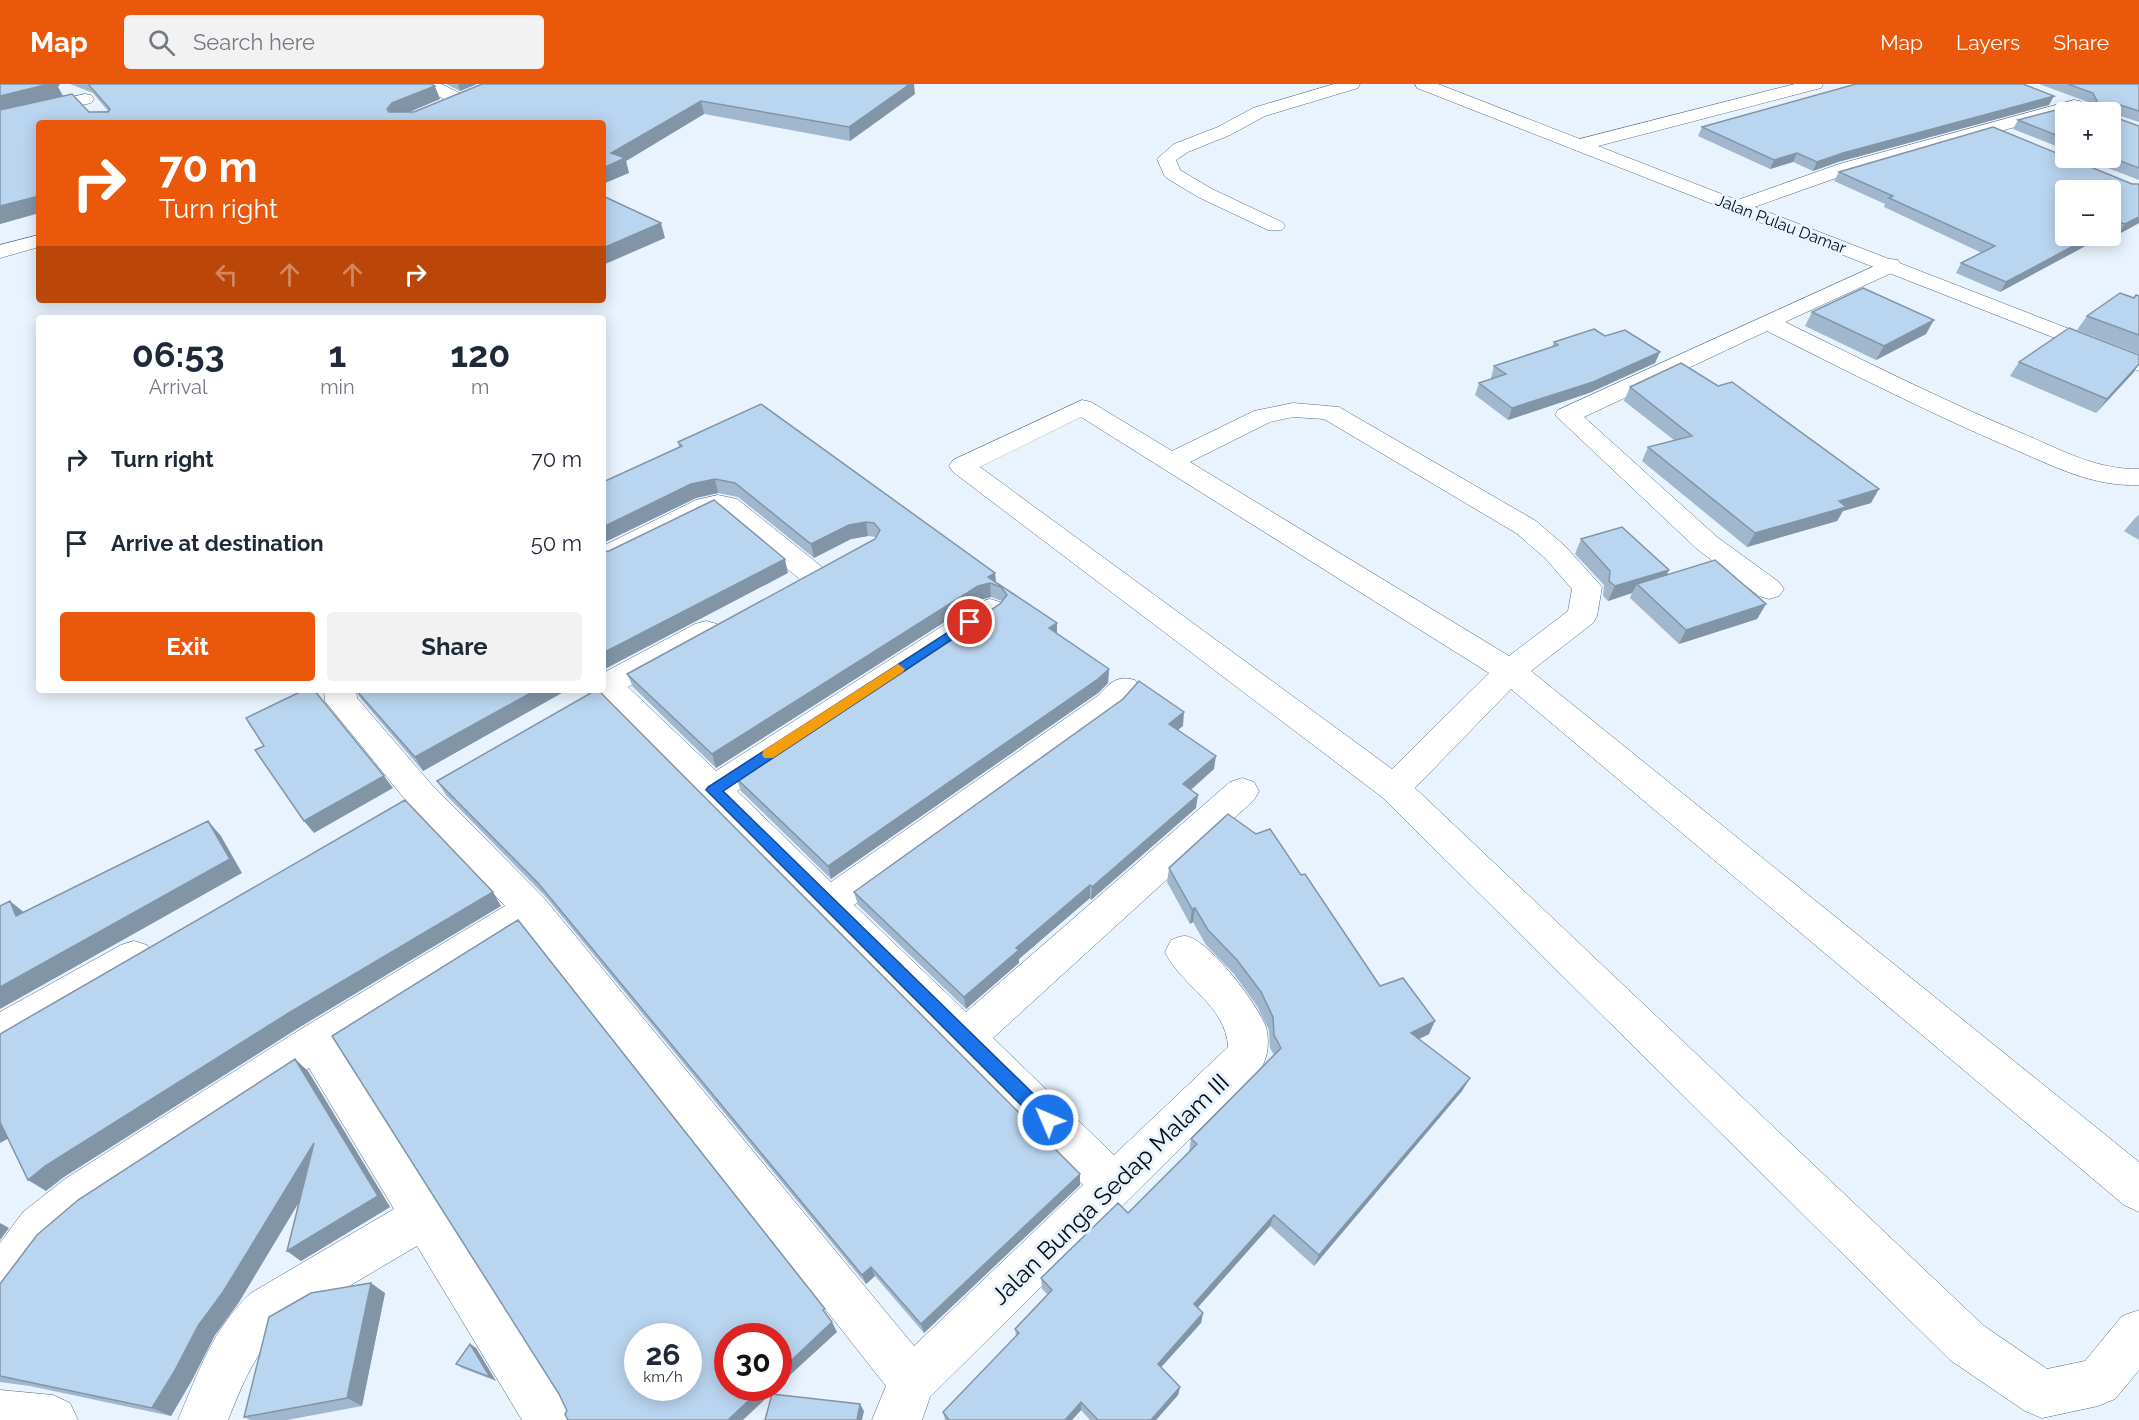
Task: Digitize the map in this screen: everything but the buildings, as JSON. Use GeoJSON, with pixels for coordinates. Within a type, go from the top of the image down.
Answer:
{"type":"FeatureCollection","features":[{"type":"Feature","properties":{"kind":"street"},"geometry":{"type":"LineString","coordinates":[[428,84],[460,100]]}},
{"type":"Feature","properties":{"kind":"street"},"geometry":{"type":"LineString","coordinates":[[1275,226],[1205,193],[1172,173],[1166,159],[1180,148],[1224,131],[1258,112],[1352,84]]}},
{"type":"Feature","properties":{"kind":"street","name":"Jalan Pulau Damar"},"geometry":{"type":"LineString","coordinates":[[1423,84],[2139,364]]}},
{"type":"Feature","properties":{"kind":"street"},"geometry":{"type":"LineString","coordinates":[[1579,145],[1815,84]]}},
{"type":"Feature","properties":{"kind":"street"},"geometry":{"type":"LineString","coordinates":[[60,86],[85,99],[100,115]]}},
{"type":"Feature","properties":{"kind":"street"},"geometry":{"type":"LineString","coordinates":[[440,109],[479,92]]}},
{"type":"Feature","properties":{"kind":"street"},"geometry":{"type":"LineString","coordinates":[[2051,97],[2065,102]]}},
{"type":"Feature","properties":{"kind":"street"},"geometry":{"type":"LineString","coordinates":[[0,118],[85,99]]}},
{"type":"Feature","properties":{"kind":"street"},"geometry":{"type":"LineString","coordinates":[[1736,207],[1846,168],[2055,110]]}},
{"type":"Feature","properties":{"kind":"street"},"geometry":{"type":"LineString","coordinates":[[1990,129],[2012,138]]}},
{"type":"Feature","properties":{"kind":"street"},"geometry":{"type":"LineString","coordinates":[[0,252],[36,242]]}},
{"type":"Feature","properties":{"kind":"street"},"geometry":{"type":"LineString","coordinates":[[1769,589],[1692,530],[1567,415],[1890,265]]}},
{"type":"Feature","properties":{"kind":"street"},"geometry":{"type":"LineString","coordinates":[[1769,323],[1995,432],[2096,473],[2124,478],[2139,477]]}},
{"type":"Feature","properties":{"kind":"street"},"geometry":{"type":"LineString","coordinates":[[2139,1190],[1510,671],[1082,407],[962,466],[1394,788],[1967,1342],[2042,1394],[2098,1382],[2139,1333]]}},
{"type":"Feature","properties":{"kind":"street"},"geometry":{"type":"LineString","coordinates":[[1170,462],[1263,416],[1293,410],[1330,412],[1526,527],[1555,552],[1587,587],[1582,616],[1510,671],[1394,788]]}},
{"type":"Feature","properties":{"kind":"street"},"geometry":{"type":"LineString","coordinates":[[606,555],[706,506],[722,503],[812,574]]}},
{"type":"Feature","properties":{"kind":"street"},"geometry":{"type":"LineString","coordinates":[[781,590],[839,559]]}},
{"type":"Feature","properties":{"kind":"street"},"geometry":{"type":"LineString","coordinates":[[713,790],[990,609]]}},
{"type":"Feature","properties":{"kind":"street"},"geometry":{"type":"LineString","coordinates":[[606,686],[730,618]]}},
{"type":"Feature","properties":{"kind":"street"},"geometry":{"type":"LineString","coordinates":[[829,903],[1110,704],[1124,688]]}},
{"type":"Feature","properties":{"kind":"street"},"geometry":{"type":"LineString","coordinates":[[340,693],[341,701],[420,794],[531,909],[912,1381]]}},
{"type":"Feature","properties":{"kind":"street"},"geometry":{"type":"LineString","coordinates":[[598,693],[713,790],[1114,1185]]}},
{"type":"Feature","properties":{"kind":"street"},"geometry":{"type":"LineString","coordinates":[[965,1038],[1242,791]]}},
{"type":"Feature","properties":{"kind":"street"},"geometry":{"type":"LineString","coordinates":[[0,1280],[39,1228],[80,1194],[315,1042],[531,909]]}},
{"type":"Feature","properties":{"kind":"street"},"geometry":{"type":"LineString","coordinates":[[0,1033],[164,940]]}},
{"type":"Feature","properties":{"kind":"street","name":"Jalan Bunga Sedap Malam III"},"geometry":{"type":"LineString","coordinates":[[897,1420],[912,1381],[1248,1054],[1247,1030],[1228,997],[1184,952]]}},
{"type":"Feature","properties":{"kind":"street"},"geometry":{"type":"LineString","coordinates":[[315,1042],[550,1420]]}},
{"type":"Feature","properties":{"kind":"street"},"geometry":{"type":"LineString","coordinates":[[203,1420],[240,1339],[254,1319],[267,1309],[424,1217]]}},
{"type":"Feature","properties":{"kind":"street"},"geometry":{"type":"LineString","coordinates":[[0,1414],[53,1420]]}},
{"type":"Feature","properties":{"kind":"slow traffic"},"geometry":{"type":"LineString","coordinates":[[769,754],[898,669]]}},
{"type":"Feature","properties":{"kind":"route"},"geometry":{"type":"LineString","coordinates":[[970,622],[713,790],[1048,1120]]}}]}
